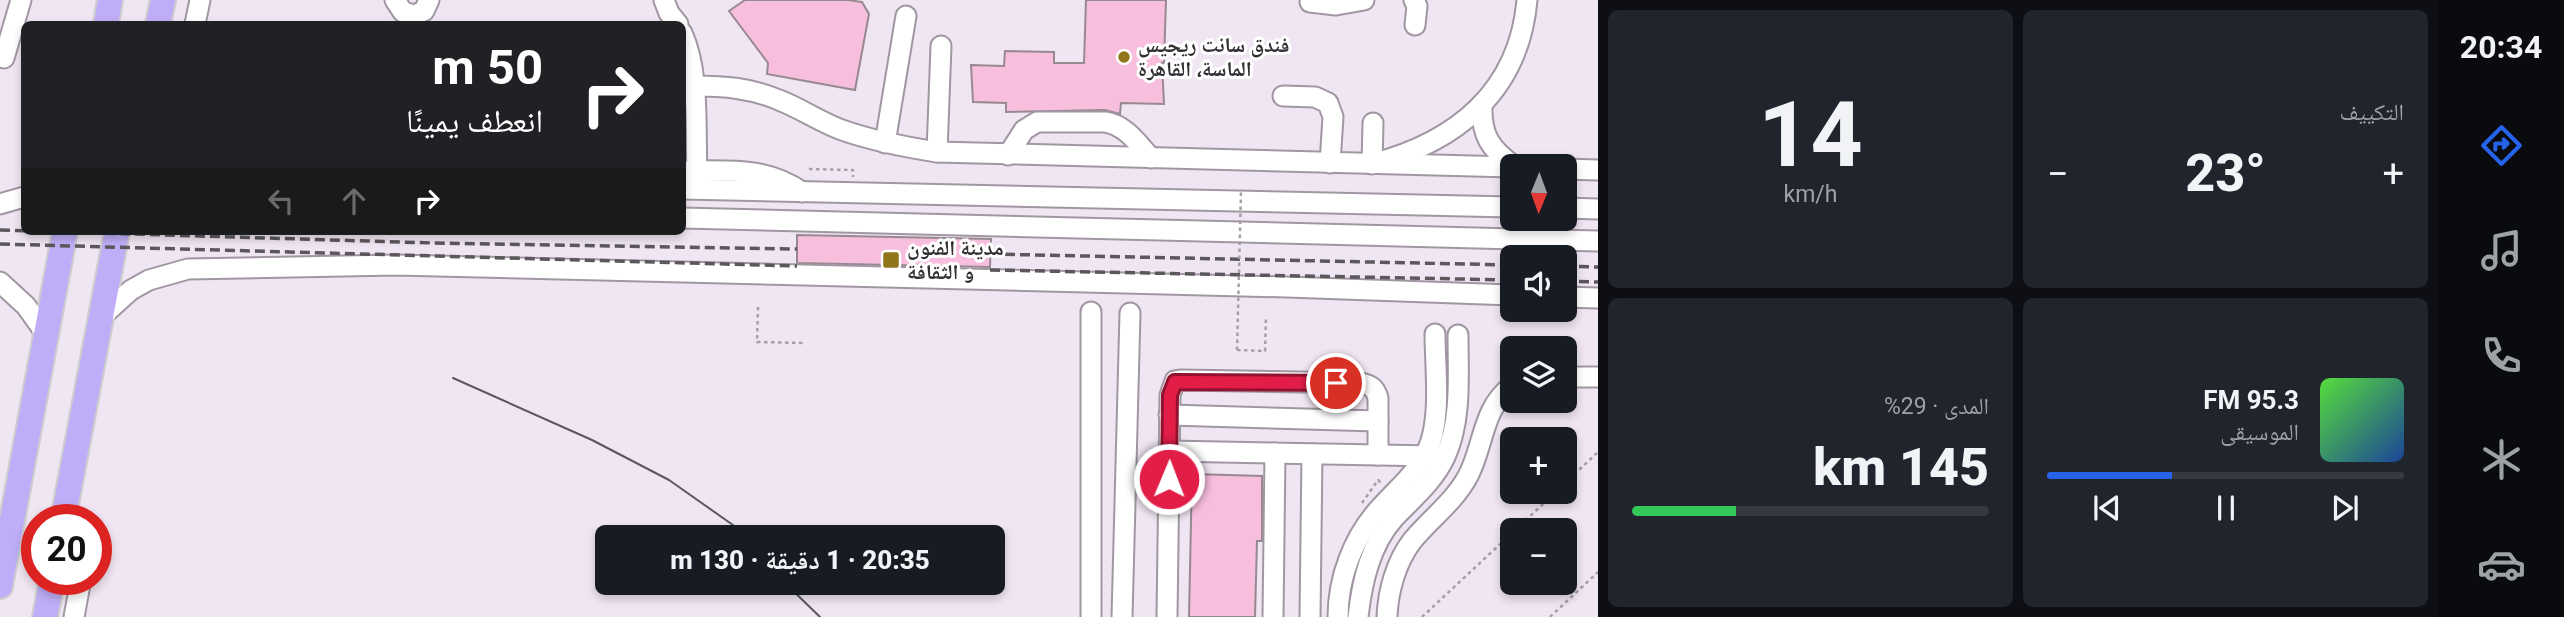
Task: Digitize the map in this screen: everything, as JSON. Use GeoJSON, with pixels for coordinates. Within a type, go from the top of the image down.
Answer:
{"type":"FeatureCollection","features":[{"type":"Feature","properties":{"kind":"main road"},"geometry":{"type":"LineString","coordinates":[[106,21],[110,0]]}},
{"type":"Feature","properties":{"kind":"main road"},"geometry":{"type":"LineString","coordinates":[[159,21],[163,0]]}},
{"type":"Feature","properties":{"kind":"main road"},"geometry":{"type":"LineString","coordinates":[[0,586],[64,235]]}},
{"type":"Feature","properties":{"kind":"main road"},"geometry":{"type":"LineString","coordinates":[[66,504],[116,235]]}},
{"type":"Feature","properties":{"kind":"main road"},"geometry":{"type":"LineString","coordinates":[[45,617],[49,595]]}},
{"type":"Feature","properties":{"kind":"street"},"geometry":{"type":"LineString","coordinates":[[4,58],[21,0]]}},
{"type":"Feature","properties":{"kind":"street"},"geometry":{"type":"LineString","coordinates":[[196,21],[200,0]]}},
{"type":"Feature","properties":{"kind":"street"},"geometry":{"type":"LineString","coordinates":[[395,0],[403,12],[414,20],[424,11],[429,0]]}},
{"type":"Feature","properties":{"kind":"street"},"geometry":{"type":"LineString","coordinates":[[1310,2],[1336,5],[1364,0]]}},
{"type":"Feature","properties":{"kind":"street"},"geometry":{"type":"LineString","coordinates":[[1414,0],[1417,6],[1415,25]]}},
{"type":"Feature","properties":{"kind":"street"},"geometry":{"type":"LineString","coordinates":[[1372,164],[1424,147],[1449,132],[1482,105],[1512,61],[1519,44],[1527,0]]}},
{"type":"Feature","properties":{"kind":"street"},"geometry":{"type":"LineString","coordinates":[[885,144],[906,16]]}},
{"type":"Feature","properties":{"kind":"street"},"geometry":{"type":"LineString","coordinates":[[937,152],[941,46]]}},
{"type":"Feature","properties":{"kind":"street"},"geometry":{"type":"LineString","coordinates":[[686,53],[694,86],[689,134],[690,171],[754,172],[772,175],[803,193]]}},
{"type":"Feature","properties":{"kind":"street"},"geometry":{"type":"LineString","coordinates":[[694,86],[728,86],[755,91],[780,100],[841,130],[885,144],[937,152],[1500,167]]}},
{"type":"Feature","properties":{"kind":"street"},"geometry":{"type":"LineString","coordinates":[[1283,96],[1315,97],[1328,103],[1333,117],[1330,163]]}},
{"type":"Feature","properties":{"kind":"street"},"geometry":{"type":"LineString","coordinates":[[1482,105],[1482,123],[1488,141],[1500,157]]}},
{"type":"Feature","properties":{"kind":"street"},"geometry":{"type":"LineString","coordinates":[[1008,155],[1024,130],[1032,124],[1042,121],[1094,122],[1120,126],[1151,158]]}},
{"type":"Feature","properties":{"kind":"street"},"geometry":{"type":"LineString","coordinates":[[1372,164],[1373,123]]}},
{"type":"Feature","properties":{"kind":"street"},"geometry":{"type":"LineString","coordinates":[[1577,169],[1598,170]]}},
{"type":"Feature","properties":{"kind":"street"},"geometry":{"type":"LineString","coordinates":[[686,189],[1500,207]]}},
{"type":"Feature","properties":{"kind":"street"},"geometry":{"type":"LineString","coordinates":[[0,204],[21,198]]}},
{"type":"Feature","properties":{"kind":"street"},"geometry":{"type":"LineString","coordinates":[[1577,208],[1598,209]]}},
{"type":"Feature","properties":{"kind":"street"},"geometry":{"type":"LineString","coordinates":[[686,218],[1598,241]]}},
{"type":"Feature","properties":{"kind":"street"},"geometry":{"type":"LineString","coordinates":[[101,317],[131,290],[168,273],[188,269],[383,265],[1500,295]]}},
{"type":"Feature","properties":{"kind":"street"},"geometry":{"type":"LineString","coordinates":[[0,282],[26,306],[46,334]]}},
{"type":"Feature","properties":{"kind":"street"},"geometry":{"type":"LineString","coordinates":[[1577,297],[1598,298]]}},
{"type":"Feature","properties":{"kind":"street"},"geometry":{"type":"LineString","coordinates":[[1091,312],[1091,617]]}},
{"type":"Feature","properties":{"kind":"street"},"geometry":{"type":"LineString","coordinates":[[1122,617],[1130,313]]}},
{"type":"Feature","properties":{"kind":"street"},"geometry":{"type":"LineString","coordinates":[[1338,617],[1341,585],[1353,548],[1377,512],[1413,473],[1424,456],[1434,431],[1435,334]]}},
{"type":"Feature","properties":{"kind":"street"},"geometry":{"type":"LineString","coordinates":[[1358,617],[1368,565],[1379,539],[1393,519],[1436,475],[1452,437],[1458,335]]}},
{"type":"Feature","properties":{"kind":"street"},"geometry":{"type":"LineString","coordinates":[[1577,377],[1598,377]]}},
{"type":"Feature","properties":{"kind":"street"},"geometry":{"type":"LineString","coordinates":[[1167,617],[1169,415],[1171,386],[1175,382],[1182,380],[1371,385],[1378,398],[1378,455]]}},
{"type":"Feature","properties":{"kind":"street"},"geometry":{"type":"LineString","coordinates":[[1387,617],[1390,592],[1402,558],[1412,542],[1457,493],[1474,462],[1491,410],[1500,398]]}},
{"type":"Feature","properties":{"kind":"street"},"geometry":{"type":"LineString","coordinates":[[1169,415],[1378,421]]}},
{"type":"Feature","properties":{"kind":"street"},"geometry":{"type":"LineString","coordinates":[[1169,451],[1445,456]]}},
{"type":"Feature","properties":{"kind":"street"},"geometry":{"type":"LineString","coordinates":[[1273,617],[1275,453]]}},
{"type":"Feature","properties":{"kind":"street"},"geometry":{"type":"LineString","coordinates":[[1310,617],[1312,454]]}},
{"type":"Feature","properties":{"kind":"street"},"geometry":{"type":"LineString","coordinates":[[74,617],[79,595]]}},
{"type":"Feature","properties":{"kind":"path"},"geometry":{"type":"LineString","coordinates":[[808,169],[853,170]]}},
{"type":"Feature","properties":{"kind":"path"},"geometry":{"type":"LineString","coordinates":[[1241,192],[1237,350],[1265,351],[1266,317]]}},
{"type":"Feature","properties":{"kind":"path"},"geometry":{"type":"LineString","coordinates":[[758,307],[757,342],[806,343]]}},
{"type":"Feature","properties":{"kind":"path"},"geometry":{"type":"LineString","coordinates":[[1577,472],[1598,452]]}},
{"type":"Feature","properties":{"kind":"path"},"geometry":{"type":"LineString","coordinates":[[1528,518],[1543,504]]}},
{"type":"Feature","properties":{"kind":"path"},"geometry":{"type":"LineString","coordinates":[[1422,617],[1500,544]]}},
{"type":"Feature","properties":{"kind":"path"},"geometry":{"type":"LineString","coordinates":[[1550,617],[1598,572]]}},
{"type":"Feature","properties":{"kind":"building"},"geometry":{"type":"Polygon","coordinates":[[[745,0],[862,2],[869,14],[855,90],[767,74],[768,63],[729,11],[745,0]]]}},
{"type":"Feature","properties":{"kind":"building","name":"فندق سانت ريجيس الماسة، القاهرة"},"geometry":{"type":"Polygon","coordinates":[[[1086,0],[1166,0],[1162,63],[1164,104],[1121,103],[1120,114],[1105,110],[1006,112],[1006,103],[973,102],[971,65],[1004,66],[1005,51],[1054,52],[1054,63],[1084,63],[1086,0]]]}},
{"type":"Feature","properties":{"kind":"building"},"geometry":{"type":"Polygon","coordinates":[[[797,235],[991,239],[990,267],[797,263],[797,235]]]}},
{"type":"Feature","properties":{"kind":"building"},"geometry":{"type":"Polygon","coordinates":[[[1192,474],[1262,476],[1262,541],[1257,541],[1255,617],[1189,617],[1192,474]]]}},
{"type":"Feature","properties":{"kind":"tram line"},"geometry":{"type":"LineString","coordinates":[[453,378],[592,440],[669,480],[733,525]]}},
{"type":"Feature","properties":{"kind":"tram line"},"geometry":{"type":"LineString","coordinates":[[797,595],[820,617]]}},
{"type":"Feature","properties":{"kind":"railway"},"geometry":{"type":"LineString","coordinates":[[0,230],[21,231]]}},
{"type":"Feature","properties":{"kind":"railway"},"geometry":{"type":"LineString","coordinates":[[167,235],[797,249]]}},
{"type":"Feature","properties":{"kind":"railway"},"geometry":{"type":"LineString","coordinates":[[0,244],[797,266]]}},
{"type":"Feature","properties":{"kind":"railway"},"geometry":{"type":"LineString","coordinates":[[990,254],[1500,265]]}},
{"type":"Feature","properties":{"kind":"railway"},"geometry":{"type":"LineString","coordinates":[[1577,266],[1598,267]]}},
{"type":"Feature","properties":{"kind":"railway"},"geometry":{"type":"LineString","coordinates":[[990,270],[1500,280]]}},
{"type":"Feature","properties":{"kind":"railway"},"geometry":{"type":"LineString","coordinates":[[1577,281],[1598,282]]}},
{"type":"Feature","properties":{"kind":"place","name":"فندق سانت ريجيس الماسة، القاهرة"},"geometry":{"type":"Point","coordinates":[1124,57]}},
{"type":"Feature","properties":{"kind":"place","name":"مدينة الفنون و الثقافة"},"geometry":{"type":"Point","coordinates":[891,260]}},
{"type":"Feature","properties":{"kind":"route"},"geometry":{"type":"LineString","coordinates":[[1169,479],[1170,395],[1171,386],[1175,382],[1336,383]]}}]}
